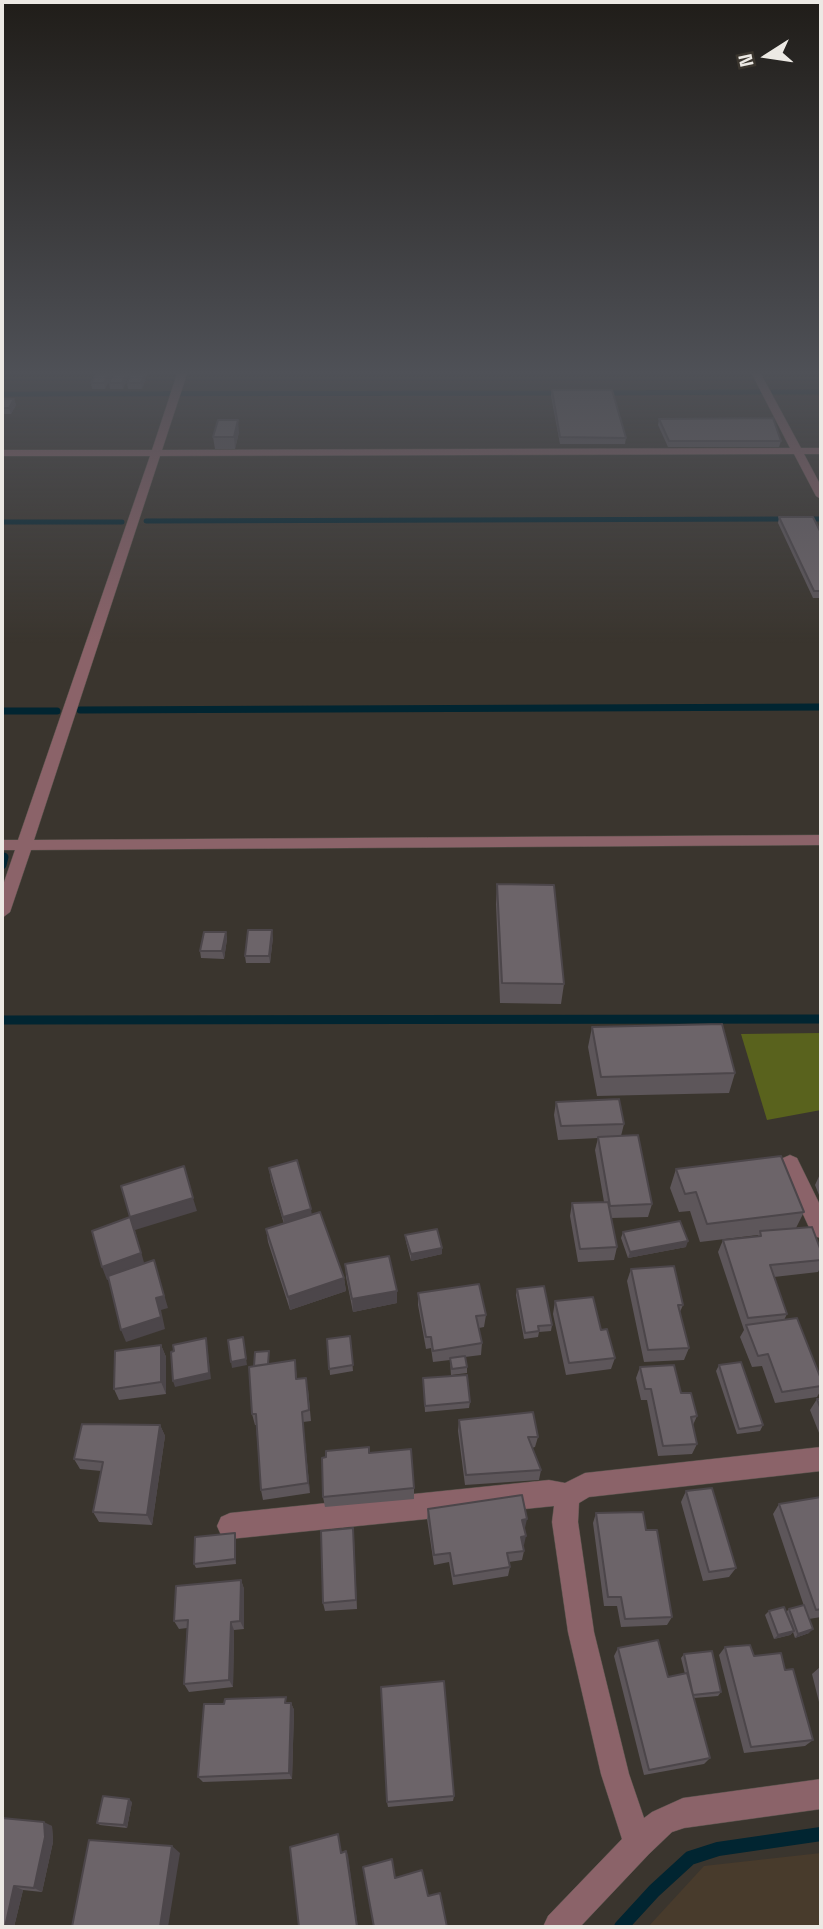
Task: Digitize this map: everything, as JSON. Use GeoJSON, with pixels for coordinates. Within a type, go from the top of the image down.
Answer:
{"type":"FeatureCollection","features":[{"type":"Feature","properties":{"kind":"street"},"geometry":{"type":"LineString","coordinates":[[2,912],[151,464]]}},
{"type":"Feature","properties":{"kind":"street"},"geometry":{"type":"LineString","coordinates":[[804,464],[821,496]]}},
{"type":"Feature","properties":{"kind":"street"},"geometry":{"type":"LineString","coordinates":[[2,845],[821,840]]}},
{"type":"Feature","properties":{"kind":"street"},"geometry":{"type":"LineString","coordinates":[[790,1164],[821,1229]]}},
{"type":"Feature","properties":{"kind":"street"},"geometry":{"type":"LineString","coordinates":[[230,1526],[536,1493],[550,1492],[567,1496],[585,1485],[821,1458]]}},
{"type":"Feature","properties":{"kind":"street"},"geometry":{"type":"LineString","coordinates":[[567,1496],[565,1521],[582,1632],[615,1774],[638,1843]]}},
{"type":"Feature","properties":{"kind":"street"},"geometry":{"type":"LineString","coordinates":[[559,1927],[638,1843],[662,1822],[683,1813],[821,1794]]}},
{"type":"Feature","properties":{"kind":"shaded area"},"geometry":{"type":"Polygon","coordinates":[[[821,1853],[821,1927],[648,1927],[704,1866],[821,1853]]]}},
{"type":"Feature","properties":{"kind":"green space"},"geometry":{"type":"Polygon","coordinates":[[[821,1033],[821,1110],[767,1120],[741,1034],[821,1033]]]}},
{"type":"Feature","properties":{"kind":"building"},"geometry":{"type":"Polygon","coordinates":[[[779,517],[813,517],[821,533],[821,591],[814,591],[779,517]]]}},
{"type":"Feature","properties":{"kind":"building"},"geometry":{"type":"Polygon","coordinates":[[[497,884],[554,885],[564,984],[502,983],[497,884]]]}},
{"type":"Feature","properties":{"kind":"building"},"geometry":{"type":"Polygon","coordinates":[[[248,930],[272,930],[269,956],[245,956],[248,930]]]}},
{"type":"Feature","properties":{"kind":"building"},"geometry":{"type":"Polygon","coordinates":[[[204,932],[226,932],[222,951],[200,951],[204,932]]]}},
{"type":"Feature","properties":{"kind":"building"},"geometry":{"type":"Polygon","coordinates":[[[722,1024],[735,1073],[601,1077],[592,1027],[722,1024]]]}},
{"type":"Feature","properties":{"kind":"building"},"geometry":{"type":"Polygon","coordinates":[[[619,1099],[624,1124],[561,1126],[556,1102],[619,1099]]]}},
{"type":"Feature","properties":{"kind":"building"},"geometry":{"type":"Polygon","coordinates":[[[638,1135],[652,1204],[610,1206],[598,1137],[638,1135]]]}},
{"type":"Feature","properties":{"kind":"building"},"geometry":{"type":"Polygon","coordinates":[[[781,1156],[804,1212],[707,1224],[696,1192],[685,1194],[676,1169],[781,1156]]]}},
{"type":"Feature","properties":{"kind":"building"},"geometry":{"type":"Polygon","coordinates":[[[297,1160],[311,1209],[283,1217],[269,1168],[297,1160]]]}},
{"type":"Feature","properties":{"kind":"building"},"geometry":{"type":"Polygon","coordinates":[[[184,1166],[193,1198],[130,1217],[121,1186],[184,1166]]]}},
{"type":"Feature","properties":{"kind":"building"},"geometry":{"type":"Polygon","coordinates":[[[608,1202],[617,1247],[580,1249],[572,1203],[608,1202]]]}},
{"type":"Feature","properties":{"kind":"building"},"geometry":{"type":"Polygon","coordinates":[[[320,1212],[344,1278],[288,1297],[266,1229],[320,1212]]]}},
{"type":"Feature","properties":{"kind":"building"},"geometry":{"type":"Polygon","coordinates":[[[130,1217],[141,1253],[102,1267],[92,1231],[130,1217]]]}},
{"type":"Feature","properties":{"kind":"building"},"geometry":{"type":"Polygon","coordinates":[[[680,1221],[688,1241],[630,1252],[623,1232],[680,1221]]]}},
{"type":"Feature","properties":{"kind":"building"},"geometry":{"type":"Polygon","coordinates":[[[812,1227],[821,1251],[821,1260],[770,1265],[787,1314],[748,1318],[723,1240],[761,1236],[760,1231],[812,1227]]]}},
{"type":"Feature","properties":{"kind":"building"},"geometry":{"type":"Polygon","coordinates":[[[437,1229],[442,1248],[411,1254],[405,1235],[437,1229]]]}},
{"type":"Feature","properties":{"kind":"building"},"geometry":{"type":"Polygon","coordinates":[[[389,1256],[397,1291],[352,1299],[345,1264],[389,1256]]]}},
{"type":"Feature","properties":{"kind":"building"},"geometry":{"type":"Polygon","coordinates":[[[154,1260],[164,1296],[156,1298],[161,1317],[121,1330],[108,1276],[154,1260]]]}},
{"type":"Feature","properties":{"kind":"building"},"geometry":{"type":"Polygon","coordinates":[[[674,1266],[683,1305],[678,1305],[689,1348],[648,1350],[631,1269],[674,1266]]]}},
{"type":"Feature","properties":{"kind":"building"},"geometry":{"type":"Polygon","coordinates":[[[479,1284],[486,1315],[476,1316],[482,1343],[433,1351],[431,1337],[426,1337],[418,1293],[479,1284]]]}},
{"type":"Feature","properties":{"kind":"building"},"geometry":{"type":"Polygon","coordinates":[[[544,1286],[552,1325],[538,1326],[539,1331],[525,1333],[517,1289],[544,1286]]]}},
{"type":"Feature","properties":{"kind":"building"},"geometry":{"type":"Polygon","coordinates":[[[593,1297],[601,1330],[607,1329],[615,1358],[569,1363],[555,1301],[593,1297]]]}},
{"type":"Feature","properties":{"kind":"building"},"geometry":{"type":"Polygon","coordinates":[[[797,1318],[821,1379],[821,1386],[782,1392],[768,1354],[758,1356],[746,1325],[797,1318]]]}},
{"type":"Feature","properties":{"kind":"building"},"geometry":{"type":"Polygon","coordinates":[[[350,1336],[353,1365],[329,1369],[327,1339],[350,1336]]]}},
{"type":"Feature","properties":{"kind":"building"},"geometry":{"type":"Polygon","coordinates":[[[243,1337],[246,1359],[231,1362],[228,1340],[243,1337]]]}},
{"type":"Feature","properties":{"kind":"building"},"geometry":{"type":"Polygon","coordinates":[[[206,1338],[209,1373],[173,1381],[173,1345],[206,1338]]]}},
{"type":"Feature","properties":{"kind":"building"},"geometry":{"type":"Polygon","coordinates":[[[161,1345],[161,1382],[114,1389],[115,1351],[161,1345]]]}},
{"type":"Feature","properties":{"kind":"building"},"geometry":{"type":"Polygon","coordinates":[[[269,1351],[268,1364],[254,1366],[255,1352],[269,1351]]]}},
{"type":"Feature","properties":{"kind":"building"},"geometry":{"type":"Polygon","coordinates":[[[465,1356],[467,1367],[452,1369],[450,1358],[465,1356]]]}},
{"type":"Feature","properties":{"kind":"building"},"geometry":{"type":"Polygon","coordinates":[[[295,1360],[296,1379],[306,1378],[309,1410],[302,1412],[308,1483],[261,1490],[256,1414],[252,1414],[249,1367],[295,1360]]]}},
{"type":"Feature","properties":{"kind":"building"},"geometry":{"type":"Polygon","coordinates":[[[741,1362],[763,1425],[739,1429],[719,1365],[741,1362]]]}},
{"type":"Feature","properties":{"kind":"building"},"geometry":{"type":"Polygon","coordinates":[[[674,1365],[681,1393],[691,1393],[697,1416],[691,1417],[697,1444],[663,1446],[651,1389],[645,1389],[640,1367],[674,1365]]]}},
{"type":"Feature","properties":{"kind":"building"},"geometry":{"type":"Polygon","coordinates":[[[467,1375],[470,1402],[425,1406],[423,1378],[467,1375]]]}},
{"type":"Feature","properties":{"kind":"building"},"geometry":{"type":"Polygon","coordinates":[[[533,1412],[538,1437],[528,1437],[541,1470],[466,1475],[459,1420],[533,1412]]]}},
{"type":"Feature","properties":{"kind":"building"},"geometry":{"type":"Polygon","coordinates":[[[82,1424],[160,1425],[147,1515],[93,1512],[103,1462],[74,1459],[82,1424]]]}},
{"type":"Feature","properties":{"kind":"building"},"geometry":{"type":"Polygon","coordinates":[[[369,1447],[369,1453],[411,1449],[414,1488],[323,1497],[322,1458],[326,1457],[326,1451],[369,1447]]]}},
{"type":"Feature","properties":{"kind":"building"},"geometry":{"type":"Polygon","coordinates":[[[712,1488],[736,1568],[709,1572],[686,1491],[712,1488]]]}},
{"type":"Feature","properties":{"kind":"building"},"geometry":{"type":"Polygon","coordinates":[[[522,1495],[527,1519],[522,1520],[526,1536],[521,1537],[524,1551],[507,1553],[510,1567],[454,1576],[450,1553],[434,1555],[428,1509],[522,1495]]]}},
{"type":"Feature","properties":{"kind":"building"},"geometry":{"type":"Polygon","coordinates":[[[821,1497],[821,1609],[816,1610],[779,1504],[821,1497]]]}},
{"type":"Feature","properties":{"kind":"building"},"geometry":{"type":"Polygon","coordinates":[[[643,1512],[646,1530],[657,1530],[672,1617],[625,1619],[621,1597],[608,1597],[596,1513],[643,1512]]]}},
{"type":"Feature","properties":{"kind":"building"},"geometry":{"type":"Polygon","coordinates":[[[353,1528],[356,1600],[323,1603],[321,1531],[353,1528]]]}},
{"type":"Feature","properties":{"kind":"building"},"geometry":{"type":"Polygon","coordinates":[[[235,1533],[235,1559],[194,1564],[195,1537],[235,1533]]]}},
{"type":"Feature","properties":{"kind":"building"},"geometry":{"type":"Polygon","coordinates":[[[241,1580],[240,1621],[231,1622],[229,1680],[184,1684],[188,1620],[174,1621],[176,1586],[241,1580]]]}},
{"type":"Feature","properties":{"kind":"building"},"geometry":{"type":"Polygon","coordinates":[[[804,1605],[813,1629],[798,1634],[789,1609],[804,1605]]]}},
{"type":"Feature","properties":{"kind":"building"},"geometry":{"type":"Polygon","coordinates":[[[784,1607],[794,1631],[778,1635],[769,1611],[784,1607]]]}},
{"type":"Feature","properties":{"kind":"building"},"geometry":{"type":"Polygon","coordinates":[[[658,1640],[668,1677],[687,1673],[710,1758],[649,1770],[618,1648],[658,1640]]]}},
{"type":"Feature","properties":{"kind":"building"},"geometry":{"type":"Polygon","coordinates":[[[750,1645],[754,1656],[781,1653],[785,1670],[793,1669],[813,1740],[751,1747],[725,1647],[750,1645]]]}},
{"type":"Feature","properties":{"kind":"building"},"geometry":{"type":"Polygon","coordinates":[[[712,1651],[721,1692],[693,1695],[684,1654],[712,1651]]]}},
{"type":"Feature","properties":{"kind":"building"},"geometry":{"type":"Polygon","coordinates":[[[444,1681],[454,1796],[387,1802],[381,1687],[444,1681]]]}},
{"type":"Feature","properties":{"kind":"building"},"geometry":{"type":"Polygon","coordinates":[[[286,1697],[285,1703],[291,1703],[289,1773],[198,1777],[204,1704],[224,1704],[225,1699],[286,1697]]]}},
{"type":"Feature","properties":{"kind":"building"},"geometry":{"type":"Polygon","coordinates":[[[103,1796],[129,1799],[124,1825],[97,1823],[103,1796]]]}},
{"type":"Feature","properties":{"kind":"building"},"geometry":{"type":"Polygon","coordinates":[[[2,1818],[44,1822],[45,1837],[34,1888],[14,1886],[5,1927],[2,1927],[2,1818]]]}},
{"type":"Feature","properties":{"kind":"building"},"geometry":{"type":"Polygon","coordinates":[[[338,1834],[341,1853],[346,1851],[357,1927],[299,1927],[290,1847],[338,1834]]]}},
{"type":"Feature","properties":{"kind":"building"},"geometry":{"type":"Polygon","coordinates":[[[89,1840],[172,1846],[160,1927],[72,1927],[89,1840]]]}},
{"type":"Feature","properties":{"kind":"building"},"geometry":{"type":"Polygon","coordinates":[[[392,1859],[395,1878],[422,1870],[428,1896],[440,1893],[447,1927],[374,1927],[363,1867],[392,1859]]]}},
{"type":"Feature","properties":{"kind":"waterway"},"geometry":{"type":"LineString","coordinates":[[146,521],[788,519]]}},
{"type":"Feature","properties":{"kind":"waterway"},"geometry":{"type":"LineString","coordinates":[[802,519],[821,519]]}},
{"type":"Feature","properties":{"kind":"waterway"},"geometry":{"type":"LineString","coordinates":[[2,522],[122,522]]}},
{"type":"Feature","properties":{"kind":"waterway"},"geometry":{"type":"LineString","coordinates":[[80,710],[821,707]]}},
{"type":"Feature","properties":{"kind":"waterway"},"geometry":{"type":"LineString","coordinates":[[2,711],[57,711]]}},
{"type":"Feature","properties":{"kind":"waterway"},"geometry":{"type":"LineString","coordinates":[[2,865],[4,857]]}},
{"type":"Feature","properties":{"kind":"waterway"},"geometry":{"type":"LineString","coordinates":[[2,1020],[821,1019]]}},
{"type":"Feature","properties":{"kind":"waterway"},"geometry":{"type":"LineString","coordinates":[[621,1927],[654,1891],[690,1858],[718,1849],[821,1834]]}}]}
